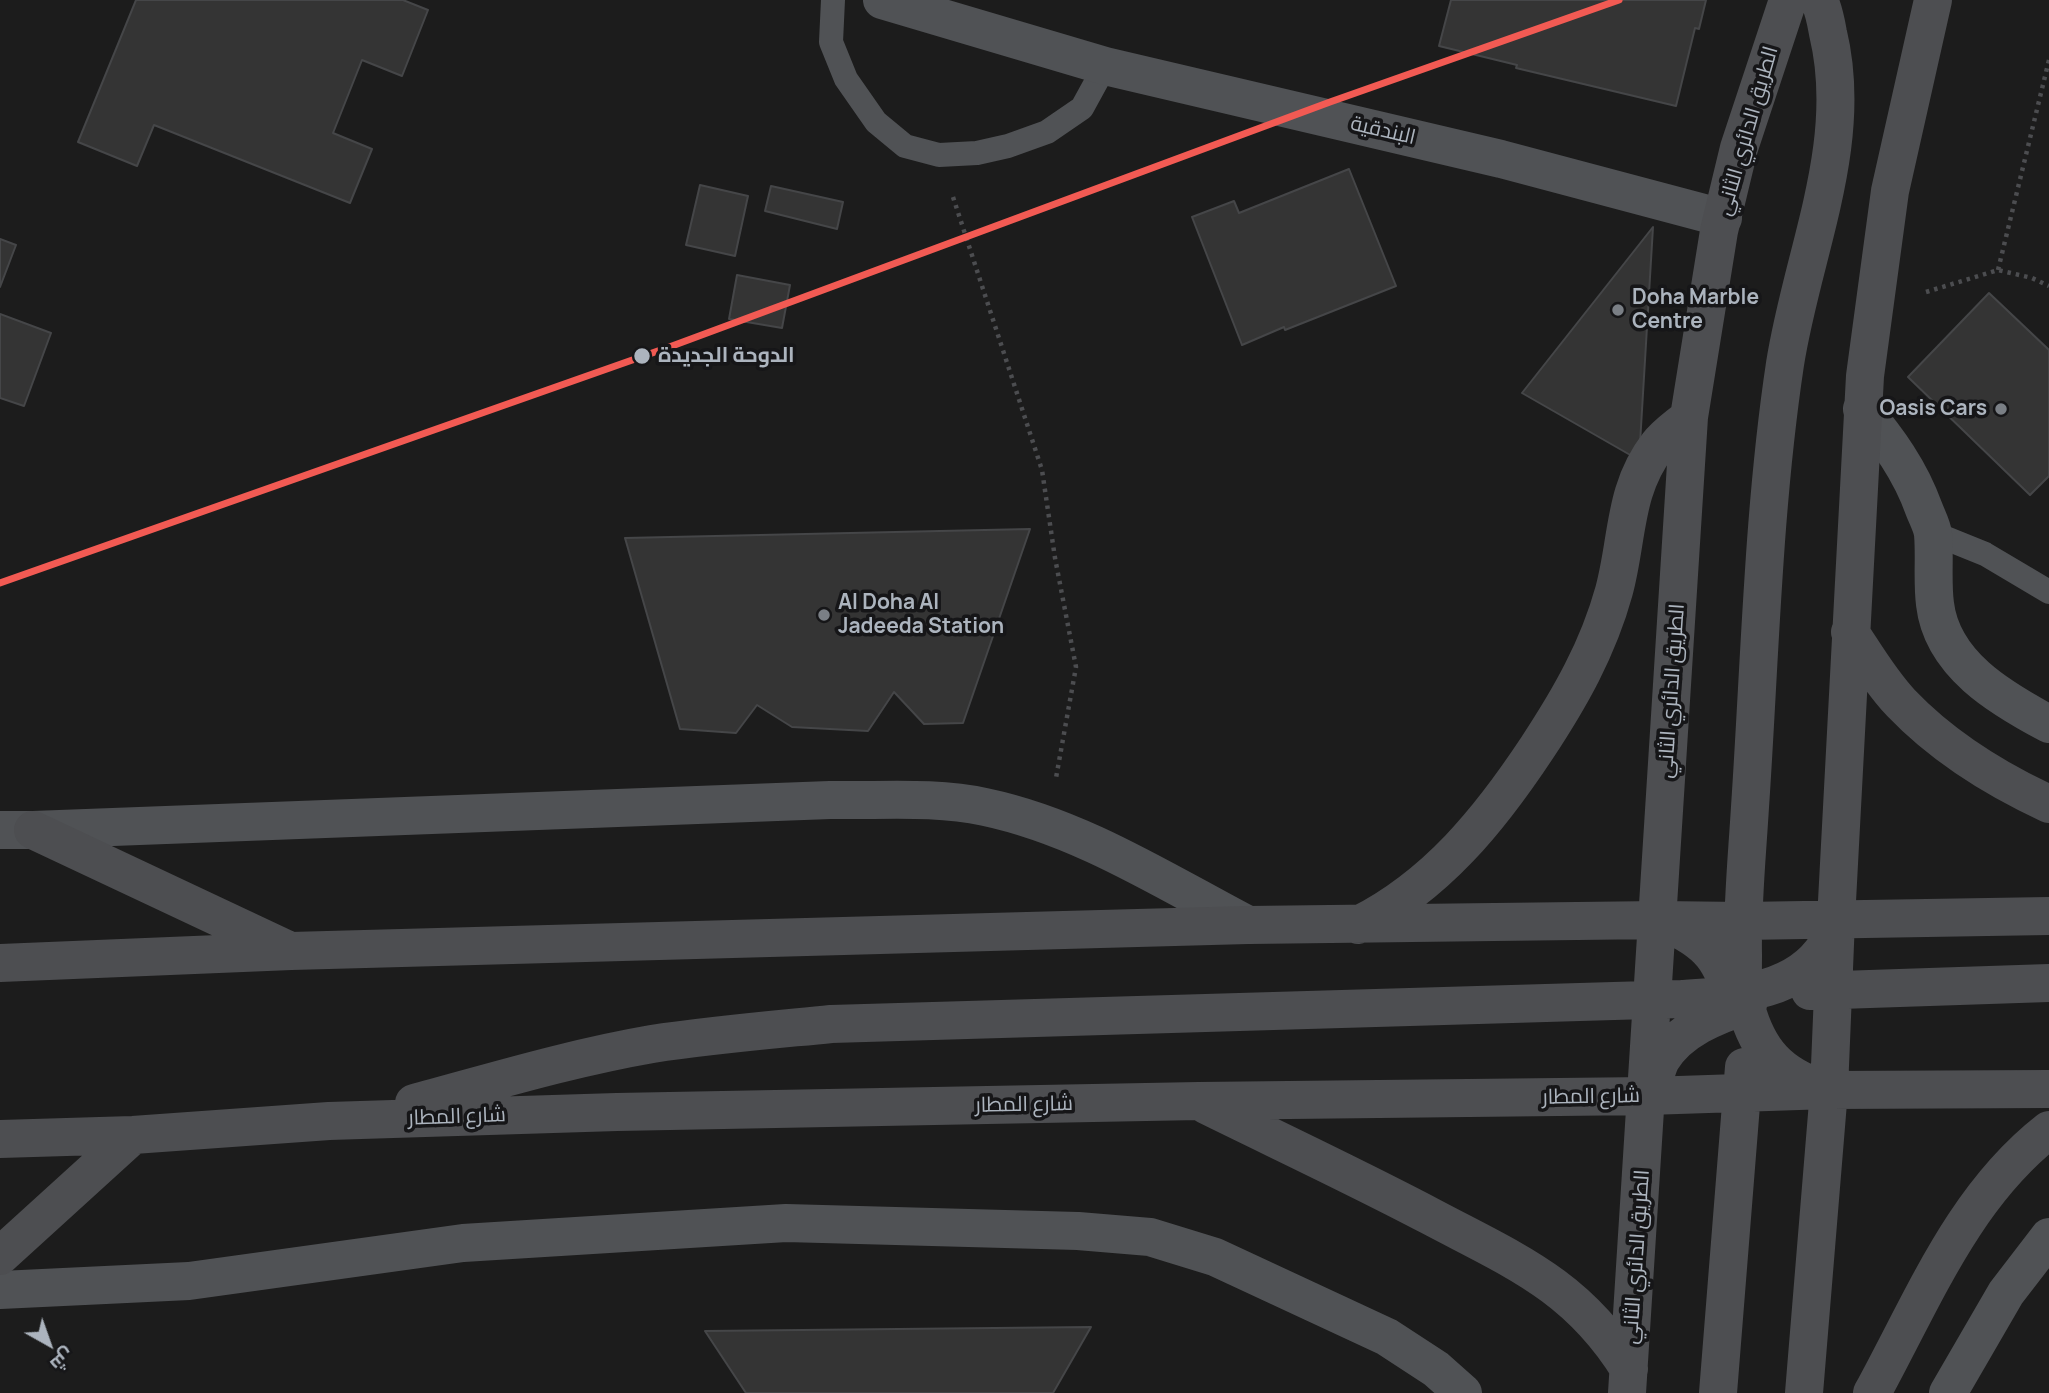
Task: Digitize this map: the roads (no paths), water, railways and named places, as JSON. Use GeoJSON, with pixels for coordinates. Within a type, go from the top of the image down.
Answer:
{"type":"FeatureCollection","features":[{"type":"Feature","properties":{"kind":"main road","name":"الطريق الدائري الثاني"},"geometry":{"type":"LineString","coordinates":[[1628,1381],[1689,417],[1723,218],[1739,148],[1788,0]]}},
{"type":"Feature","properties":{"kind":"main road"},"geometry":{"type":"LineString","coordinates":[[1717,1393],[1744,1093],[1739,1000],[1742,921],[1769,481],[1786,360],[1833,152],[1837,103],[1833,53],[1819,0]]}},
{"type":"Feature","properties":{"kind":"main road"},"geometry":{"type":"LineString","coordinates":[[1804,1393],[1829,1090],[1862,409],[1890,191],[1933,0]]}},
{"type":"Feature","properties":{"kind":"main road"},"geometry":{"type":"LineString","coordinates":[[1357,926],[1397,903],[1461,848],[1505,797],[1562,710],[1597,642],[1608,610],[1637,477],[1658,443],[1689,417]]}},
{"type":"Feature","properties":{"kind":"main road"},"geometry":{"type":"LineString","coordinates":[[1850,632],[1900,702],[1924,725],[1991,775],[2049,804]]}},
{"type":"Feature","properties":{"kind":"main road"},"geometry":{"type":"LineString","coordinates":[[16,830],[291,951]]}},
{"type":"Feature","properties":{"kind":"main road"},"geometry":{"type":"LineString","coordinates":[[0,963],[291,951],[1248,925],[1357,926],[2049,916]]}},
{"type":"Feature","properties":{"kind":"main road"},"geometry":{"type":"LineString","coordinates":[[1659,920],[1693,935],[1705,944],[1721,967],[1763,1048],[1773,1061],[1796,1079],[1829,1090]]}},
{"type":"Feature","properties":{"kind":"main road"},"geometry":{"type":"LineString","coordinates":[[1648,1096],[1662,1060],[1673,1046],[1739,1000],[1780,984],[1803,970],[1827,944],[1836,920]]}},
{"type":"Feature","properties":{"kind":"main road"},"geometry":{"type":"LineString","coordinates":[[350,1120],[650,1045],[831,1024],[1654,999],[1739,1000],[1834,988],[2049,984]]}},
{"type":"Feature","properties":{"kind":"main road","name":"شارع المطار"},"geometry":{"type":"LineString","coordinates":[[0,1139],[132,1135],[350,1120],[1199,1101],[1648,1096],[1829,1090],[2049,1089]]}},
{"type":"Feature","properties":{"kind":"main road"},"geometry":{"type":"LineString","coordinates":[[1199,1101],[1359,1179],[1537,1274],[1572,1299],[1601,1328],[1628,1381]]}},
{"type":"Feature","properties":{"kind":"main road"},"geometry":{"type":"LineString","coordinates":[[1872,1393],[1966,1220],[2002,1171],[2049,1130]]}},
{"type":"Feature","properties":{"kind":"main road"},"geometry":{"type":"LineString","coordinates":[[0,1256],[132,1135]]}},
{"type":"Feature","properties":{"kind":"street","name":"البندقية"},"geometry":{"type":"LineString","coordinates":[[882,0],[1105,66],[1501,159],[1723,218]]}},
{"type":"Feature","properties":{"kind":"street"},"geometry":{"type":"LineString","coordinates":[[1862,409],[1892,444],[1908,472],[1933,533],[1935,607],[1944,637],[1963,666],[1993,690],[2049,724]]}},
{"type":"Feature","properties":{"kind":"street"},"geometry":{"type":"LineString","coordinates":[[16,830],[830,800],[945,801],[985,807],[1048,824],[1081,837],[1248,925]]}},
{"type":"Feature","properties":{"kind":"street"},"geometry":{"type":"LineString","coordinates":[[0,1290],[189,1280],[463,1244],[786,1223],[1078,1231],[1150,1237],[1215,1257],[1387,1336],[1436,1369],[1463,1393]]}},
{"type":"Feature","properties":{"kind":"street"},"geometry":{"type":"LineString","coordinates":[[1948,1393],[2006,1293],[2049,1237]]}},
{"type":"Feature","properties":{"kind":"lane"},"geometry":{"type":"LineString","coordinates":[[833,0],[831,42],[846,79],[876,122],[905,146],[939,155],[977,153],[1008,146],[1047,132],[1082,108],[1105,66]]}},
{"type":"Feature","properties":{"kind":"lane"},"geometry":{"type":"LineString","coordinates":[[1933,533],[1985,554],[2049,592]]}},
{"type":"Feature","properties":{"kind":"place","name":"Doha Marble Centre"},"geometry":{"type":"Point","coordinates":[1618,310]}},
{"type":"Feature","properties":{"kind":"place","name":"الدوحة الجديدة"},"geometry":{"type":"Point","coordinates":[642,356]}},
{"type":"Feature","properties":{"kind":"place","name":"Oasis Cars"},"geometry":{"type":"Point","coordinates":[2001,409]}},
{"type":"Feature","properties":{"kind":"place","name":"Al Doha Al Jadeeda Station"},"geometry":{"type":"Point","coordinates":[824,615]}}]}
